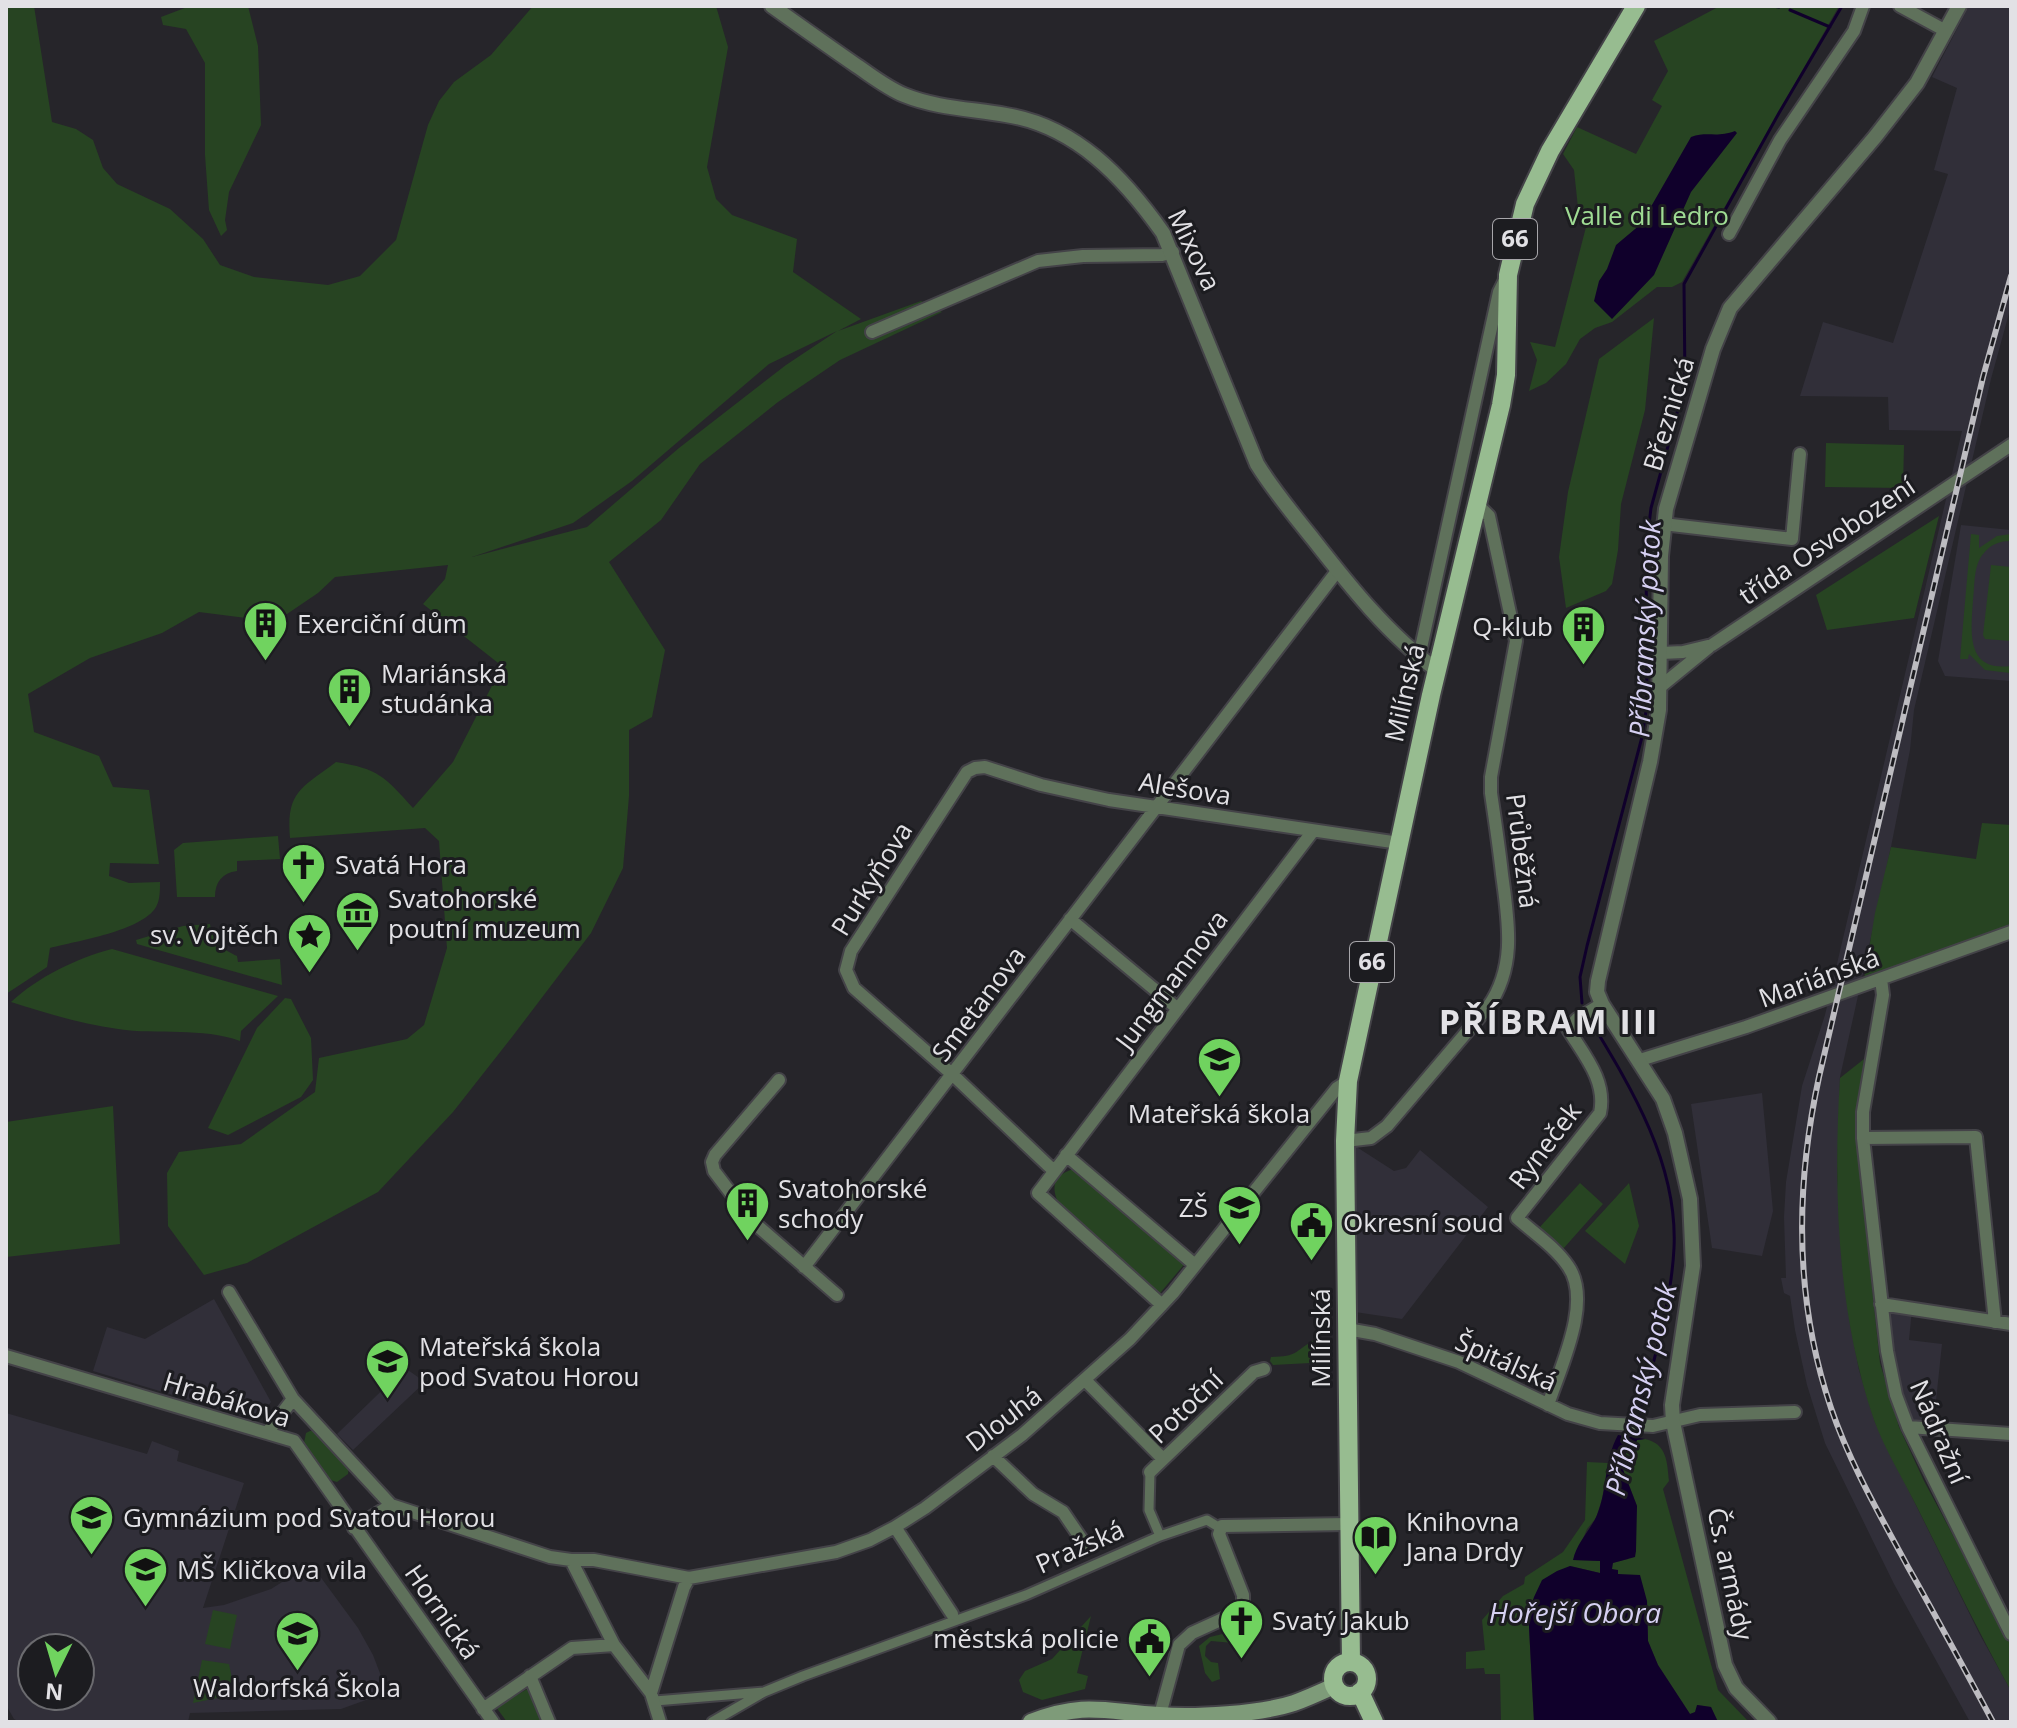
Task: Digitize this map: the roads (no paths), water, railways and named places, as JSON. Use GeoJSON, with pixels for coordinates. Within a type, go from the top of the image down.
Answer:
{"type":"FeatureCollection","features":[{"type":"Feature","properties":{"kind":"main road","name":"Milínská"},"geometry":{"type":"LineString","coordinates":[[1348,1524],[1345,1141],[1348,1081],[1437,670],[1506,375],[1508,275],[1516,235],[1535,179],[1602,55],[1636,6]]}},
{"type":"Feature","properties":{"kind":"main road","name":"66"},"geometry":{"type":"LineString","coordinates":[[1348,1524],[1351,1662]]}},
{"type":"Feature","properties":{"kind":"main road"},"geometry":{"type":"LineString","coordinates":[[1351,1662],[1365,1672],[1366,1683],[1360,1692],[1346,1695],[1334,1686],[1336,1670],[1345,1663],[1351,1662]]}},
{"type":"Feature","properties":{"kind":"main road"},"geometry":{"type":"LineString","coordinates":[[1031,1722],[1067,1710],[1083,1709],[1159,1719],[1208,1718],[1283,1706],[1334,1686]]}},
{"type":"Feature","properties":{"kind":"main road"},"geometry":{"type":"LineString","coordinates":[[1360,1692],[1374,1722]]}},
{"type":"Feature","properties":{"kind":"street","name":"Mixova"},"geometry":{"type":"LineString","coordinates":[[772,6],[848,60],[903,94],[1033,121],[1076,142],[1122,181],[1146,208],[1173,252],[1257,464],[1269,483],[1338,570],[1419,657],[1437,670]]}},
{"type":"Feature","properties":{"kind":"street"},"geometry":{"type":"LineString","coordinates":[[1729,234],[1780,140],[1854,31],[1863,6]]}},
{"type":"Feature","properties":{"kind":"street"},"geometry":{"type":"LineString","coordinates":[[1900,6],[1946,31]]}},
{"type":"Feature","properties":{"kind":"street","name":"Březnická"},"geometry":{"type":"LineString","coordinates":[[1602,1004],[1597,992],[1598,981],[1650,762],[1659,710],[1663,524],[1713,349],[1730,308],[1875,137],[1922,76],[1959,6]]}},
{"type":"Feature","properties":{"kind":"street"},"geometry":{"type":"LineString","coordinates":[[872,332],[1038,261],[1173,252]]}},
{"type":"Feature","properties":{"kind":"street"},"geometry":{"type":"LineString","coordinates":[[1419,657],[1499,292],[1508,275]]}},
{"type":"Feature","properties":{"kind":"street","name":"třída Osvobození"},"geometry":{"type":"LineString","coordinates":[[1661,653],[1683,652],[1712,645],[2011,445]]}},
{"type":"Feature","properties":{"kind":"street"},"geometry":{"type":"LineString","coordinates":[[1663,524],[1792,539],[1800,454]]}},
{"type":"Feature","properties":{"kind":"street"},"geometry":{"type":"LineString","coordinates":[[1453,505],[1476,507]]}},
{"type":"Feature","properties":{"kind":"street","name":"Průběžná"},"geometry":{"type":"LineString","coordinates":[[1345,1141],[1371,1138],[1387,1126],[1488,1007],[1505,972],[1509,929],[1491,777],[1516,641],[1489,516],[1476,507]]}},
{"type":"Feature","properties":{"kind":"street","name":"Smetanova"},"geometry":{"type":"LineString","coordinates":[[804,1267],[1338,570]]}},
{"type":"Feature","properties":{"kind":"street"},"geometry":{"type":"LineString","coordinates":[[1660,687],[1712,645]]}},
{"type":"Feature","properties":{"kind":"street","name":"Alešova"},"geometry":{"type":"LineString","coordinates":[[967,772],[985,767],[1041,785],[1109,800],[1399,843]]}},
{"type":"Feature","properties":{"kind":"street","name":"Purkyňova"},"geometry":{"type":"LineString","coordinates":[[967,772],[851,951],[846,970],[854,988],[953,1075],[1054,1171]]}},
{"type":"Feature","properties":{"kind":"street","name":"Jungmannova"},"geometry":{"type":"LineString","coordinates":[[1162,1305],[1038,1193],[1313,831]]}},
{"type":"Feature","properties":{"kind":"street"},"geometry":{"type":"LineString","coordinates":[[1070,919],[1178,1009]]}},
{"type":"Feature","properties":{"kind":"street","name":"Mariánská"},"geometry":{"type":"LineString","coordinates":[[1640,1060],[1746,1027],[2011,932]]}},
{"type":"Feature","properties":{"kind":"street","name":"Nádražní"},"geometry":{"type":"LineString","coordinates":[[1881,979],[1883,995],[1863,1112],[1863,1138],[1887,1351],[1896,1395],[1908,1427],[2011,1634]]}},
{"type":"Feature","properties":{"kind":"street","name":"Ryneček"},"geometry":{"type":"LineString","coordinates":[[1548,1405],[1574,1324],[1578,1291],[1570,1268],[1561,1256],[1517,1218],[1600,1113],[1603,1092],[1599,1081],[1568,1029],[1577,1019],[1602,1004]]}},
{"type":"Feature","properties":{"kind":"street","name":"Čs. armády"},"geometry":{"type":"LineString","coordinates":[[1602,1004],[1663,1099],[1675,1133],[1690,1199],[1693,1266],[1672,1405],[1673,1422],[1725,1665],[1736,1688],[1769,1722]]}},
{"type":"Feature","properties":{"kind":"street"},"geometry":{"type":"LineString","coordinates":[[779,1080],[712,1162],[714,1171],[752,1221],[837,1295]]}},
{"type":"Feature","properties":{"kind":"street","name":"Dlouhá"},"geometry":{"type":"LineString","coordinates":[[689,1578],[836,1552],[870,1540],[925,1508],[1022,1435],[1086,1381],[1162,1305],[1337,1088],[1348,1081]]}},
{"type":"Feature","properties":{"kind":"street"},"geometry":{"type":"LineString","coordinates":[[1863,1138],[1976,1137],[1995,1322]]}},
{"type":"Feature","properties":{"kind":"street"},"geometry":{"type":"LineString","coordinates":[[1066,1155],[1195,1265]]}},
{"type":"Feature","properties":{"kind":"street"},"geometry":{"type":"LineString","coordinates":[[229,1292],[293,1399],[391,1505],[550,1557],[594,1560],[689,1578],[653,1697]]}},
{"type":"Feature","properties":{"kind":"street"},"geometry":{"type":"LineString","coordinates":[[1881,1304],[2011,1324]]}},
{"type":"Feature","properties":{"kind":"street","name":"Špitálská"},"geometry":{"type":"LineString","coordinates":[[1347,1329],[1375,1334],[1459,1362],[1583,1419],[1648,1426],[1673,1422]]}},
{"type":"Feature","properties":{"kind":"street","name":"Hrabákova"},"geometry":{"type":"LineString","coordinates":[[6,1356],[294,1441],[354,1528]]}},
{"type":"Feature","properties":{"kind":"street","name":"Potoční"},"geometry":{"type":"LineString","coordinates":[[1158,1534],[1149,1510],[1150,1472],[1254,1372],[1264,1369]]}},
{"type":"Feature","properties":{"kind":"street"},"geometry":{"type":"LineString","coordinates":[[1086,1381],[1163,1459]]}},
{"type":"Feature","properties":{"kind":"street"},"geometry":{"type":"LineString","coordinates":[[267,1433],[293,1399]]}},
{"type":"Feature","properties":{"kind":"street"},"geometry":{"type":"LineString","coordinates":[[1673,1422],[1700,1415],[1795,1412]]}},
{"type":"Feature","properties":{"kind":"street"},"geometry":{"type":"LineString","coordinates":[[1908,1427],[2011,1434]]}},
{"type":"Feature","properties":{"kind":"street"},"geometry":{"type":"LineString","coordinates":[[993,1456],[1033,1494],[1063,1512],[1084,1543]]}},
{"type":"Feature","properties":{"kind":"street"},"geometry":{"type":"LineString","coordinates":[[354,1528],[391,1505]]}},
{"type":"Feature","properties":{"kind":"street","name":"Pražská"},"geometry":{"type":"LineString","coordinates":[[764,1692],[804,1680],[954,1617],[1026,1595],[1158,1534],[1207,1520],[1220,1528]]}},
{"type":"Feature","properties":{"kind":"street"},"geometry":{"type":"LineString","coordinates":[[1159,1719],[1177,1648],[1192,1633],[1238,1612],[1243,1606],[1243,1595],[1219,1534],[1220,1528],[1229,1524],[1348,1524]]}},
{"type":"Feature","properties":{"kind":"street"},"geometry":{"type":"LineString","coordinates":[[895,1527],[954,1617]]}},
{"type":"Feature","properties":{"kind":"street","name":"Hornická"},"geometry":{"type":"LineString","coordinates":[[354,1528],[488,1717]]}},
{"type":"Feature","properties":{"kind":"street"},"geometry":{"type":"LineString","coordinates":[[571,1560],[614,1645],[653,1697],[660,1722]]}},
{"type":"Feature","properties":{"kind":"street"},"geometry":{"type":"LineString","coordinates":[[488,1717],[530,1676],[572,1648],[614,1645]]}},
{"type":"Feature","properties":{"kind":"street"},"geometry":{"type":"LineString","coordinates":[[530,1676],[549,1722]]}},
{"type":"Feature","properties":{"kind":"street"},"geometry":{"type":"LineString","coordinates":[[653,1697],[764,1692]]}},
{"type":"Feature","properties":{"kind":"street"},"geometry":{"type":"LineString","coordinates":[[712,1722],[764,1692]]}},
{"type":"Feature","properties":{"kind":"water"},"geometry":{"type":"Polygon","coordinates":[[[1737,133],[1691,192],[1654,275],[1612,319],[1594,301],[1599,281],[1616,245],[1641,224],[1691,137],[1737,133]]]}},
{"type":"Feature","properties":{"kind":"water","name":"Hořejší Obora"},"geometry":{"type":"Polygon","coordinates":[[[1618,1435],[1645,1439],[1637,1440],[1635,1445],[1628,1444],[1622,1467],[1637,1506],[1635,1557],[1613,1563],[1612,1569],[1618,1570],[1618,1574],[1640,1575],[1647,1601],[1648,1641],[1658,1665],[1690,1714],[1695,1712],[1697,1705],[1711,1707],[1718,1722],[1534,1722],[1529,1612],[1542,1580],[1557,1571],[1570,1566],[1600,1573],[1600,1561],[1573,1560],[1597,1515],[1610,1454],[1618,1435]]]}},
{"type":"Feature","properties":{"kind":"waterway"},"geometry":{"type":"LineString","coordinates":[[1772,6],[1779,7]]}},
{"type":"Feature","properties":{"kind":"waterway","name":"Příbramský potok"},"geometry":{"type":"LineString","coordinates":[[1582,1003],[1580,977],[1642,737],[1647,705],[1646,549],[1651,508],[1685,384],[1684,284],[1842,6]]}},
{"type":"Feature","properties":{"kind":"waterway"},"geometry":{"type":"LineString","coordinates":[[1790,10],[1830,27]]}},
{"type":"Feature","properties":{"kind":"waterway","name":"Příbramský potok"},"geometry":{"type":"LineString","coordinates":[[1590,1020],[1649,1128],[1660,1157],[1673,1217],[1674,1248],[1669,1292],[1638,1422]]}},
{"type":"Feature","properties":{"kind":"railway"},"geometry":{"type":"LineString","coordinates":[[1993,1722],[1866,1489],[1831,1408],[1810,1326],[1802,1243],[1802,1202],[1819,1077],[1983,377],[2011,276]]}},
{"type":"Feature","properties":{"kind":"place","name":"Exerciční dům"},"geometry":{"type":"Point","coordinates":[266,663]}},
{"type":"Feature","properties":{"kind":"place","name":"Q-klub"},"geometry":{"type":"Point","coordinates":[1584,666]}},
{"type":"Feature","properties":{"kind":"place","name":"Mariánská studánka"},"geometry":{"type":"Point","coordinates":[350,728]}},
{"type":"Feature","properties":{"kind":"place","name":"Svatá Hora"},"geometry":{"type":"Point","coordinates":[304,904]}},
{"type":"Feature","properties":{"kind":"place","name":"Svatohorské poutní muzeum"},"geometry":{"type":"Point","coordinates":[357,953]}},
{"type":"Feature","properties":{"kind":"place","name":"sv. Vojtěch"},"geometry":{"type":"Point","coordinates":[310,974]}},
{"type":"Feature","properties":{"kind":"place","name":"Mateřská škola"},"geometry":{"type":"Point","coordinates":[1219,1098]}},
{"type":"Feature","properties":{"kind":"place","name":"Svatohorské schody"},"geometry":{"type":"Point","coordinates":[747,1243]}},
{"type":"Feature","properties":{"kind":"place","name":"ZŠ"},"geometry":{"type":"Point","coordinates":[1239,1247]}},
{"type":"Feature","properties":{"kind":"place","name":"Okresní soud"},"geometry":{"type":"Point","coordinates":[1312,1262]}},
{"type":"Feature","properties":{"kind":"place","name":"Mateřská škola pod Svatou Horou"},"geometry":{"type":"Point","coordinates":[388,1401]}},
{"type":"Feature","properties":{"kind":"place","name":"Gymnázium pod Svatou Horou"},"geometry":{"type":"Point","coordinates":[92,1557]}},
{"type":"Feature","properties":{"kind":"place","name":"Knihovna Jana Drdy"},"geometry":{"type":"Point","coordinates":[1375,1576]}},
{"type":"Feature","properties":{"kind":"place","name":"MŠ Kličkova vila"},"geometry":{"type":"Point","coordinates":[146,1609]}},
{"type":"Feature","properties":{"kind":"place","name":"Svatý Jakub"},"geometry":{"type":"Point","coordinates":[1241,1660]}},
{"type":"Feature","properties":{"kind":"place","name":"Waldorfská Škola"},"geometry":{"type":"Point","coordinates":[297,1672]}},
{"type":"Feature","properties":{"kind":"place","name":"městská policie"},"geometry":{"type":"Point","coordinates":[1150,1678]}},
{"type":"Feature","properties":{"kind":"district","name":"PŘÍBRAM III"},"geometry":{"type":"Point","coordinates":[1549,1022]}},
{"type":"Feature","properties":{"kind":"park label","name":"Valle di Ledro"},"geometry":{"type":"Point","coordinates":[1647,216]}}]}
